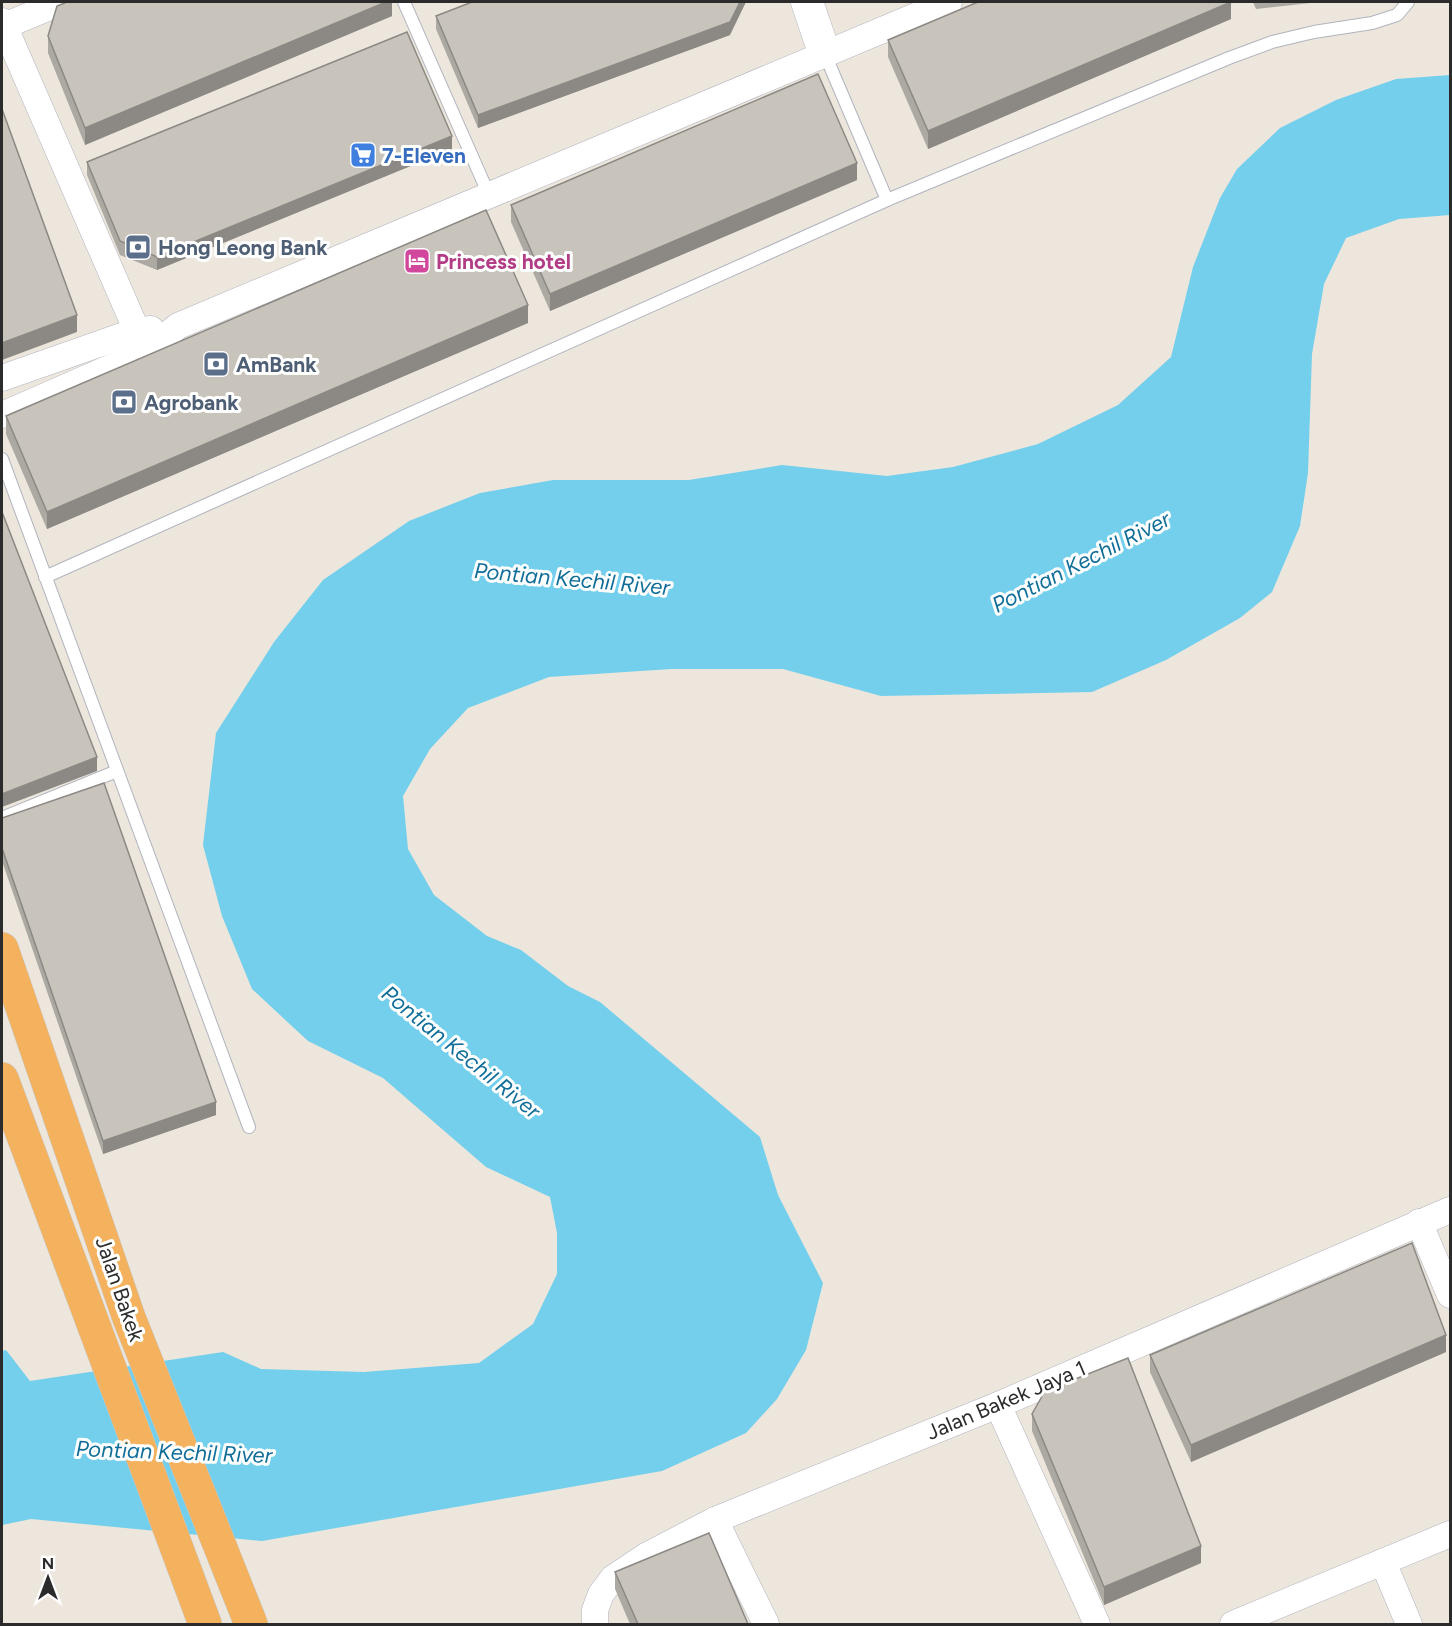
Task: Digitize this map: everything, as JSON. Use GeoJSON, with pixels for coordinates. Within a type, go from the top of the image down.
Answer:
{"type":"FeatureCollection","features":[{"type":"Feature","properties":{"kind":"highway","name":"Jalan Bakek"},"geometry":{"type":"LineString","coordinates":[[2,949],[129,1318],[251,1624]]}},
{"type":"Feature","properties":{"kind":"highway","name":"Jalan Bakek"},"geometry":{"type":"LineString","coordinates":[[2,1079],[205,1624]]}},
{"type":"Feature","properties":{"kind":"street"},"geometry":{"type":"LineString","coordinates":[[62,2],[2,24],[141,342]]}},
{"type":"Feature","properties":{"kind":"street"},"geometry":{"type":"LineString","coordinates":[[807,2],[824,52]]}},
{"type":"Feature","properties":{"kind":"street"},"geometry":{"type":"LineString","coordinates":[[2,415],[141,342],[824,52],[949,2]]}},
{"type":"Feature","properties":{"kind":"street"},"geometry":{"type":"LineString","coordinates":[[2,378],[141,342]]}},
{"type":"Feature","properties":{"kind":"street","name":"Jalan Bakek Jaya 1"},"geometry":{"type":"LineString","coordinates":[[595,1624],[595,1610],[601,1594],[613,1578],[646,1556],[715,1520],[998,1405],[1450,1209]]}},
{"type":"Feature","properties":{"kind":"street"},"geometry":{"type":"LineString","coordinates":[[1419,1222],[1450,1295]]}},
{"type":"Feature","properties":{"kind":"street"},"geometry":{"type":"LineString","coordinates":[[998,1405],[1096,1624]]}},
{"type":"Feature","properties":{"kind":"street"},"geometry":{"type":"LineString","coordinates":[[715,1520],[766,1624]]}},
{"type":"Feature","properties":{"kind":"street"},"geometry":{"type":"LineString","coordinates":[[1248,1622],[1450,1534]]}},
{"type":"Feature","properties":{"kind":"street"},"geometry":{"type":"LineString","coordinates":[[1383,1562],[1409,1624]]}},
{"type":"Feature","properties":{"kind":"lane"},"geometry":{"type":"LineString","coordinates":[[404,2],[489,195]]}},
{"type":"Feature","properties":{"kind":"lane"},"geometry":{"type":"LineString","coordinates":[[45,577],[887,200],[1229,58],[1272,42],[1314,32],[1372,23],[1397,15],[1408,2]]}},
{"type":"Feature","properties":{"kind":"lane"},"geometry":{"type":"LineString","coordinates":[[824,52],[887,200]]}},
{"type":"Feature","properties":{"kind":"lane"},"geometry":{"type":"LineString","coordinates":[[2,459],[249,1127]]}},
{"type":"Feature","properties":{"kind":"lane"},"geometry":{"type":"LineString","coordinates":[[2,818],[117,771]]}},
{"type":"Feature","properties":{"kind":"water","name":"Pontian Kechil River"},"geometry":{"type":"Polygon","coordinates":[[[1450,75],[1450,215],[1399,219],[1346,238],[1324,284],[1312,354],[1308,473],[1300,526],[1272,592],[1240,618],[1166,660],[1092,692],[881,696],[783,669],[671,669],[549,677],[468,708],[430,749],[403,796],[408,849],[434,895],[487,936],[521,950],[568,986],[600,1002],[760,1137],[778,1195],[823,1283],[806,1350],[777,1399],[746,1433],[662,1471],[262,1541],[31,1519],[2,1525],[2,1351],[6,1350],[30,1381],[223,1352],[261,1369],[364,1372],[479,1363],[533,1324],[557,1274],[557,1233],[550,1197],[486,1167],[383,1078],[308,1041],[252,989],[222,916],[203,845],[216,733],[274,642],[323,580],[409,521],[480,493],[553,480],[689,480],[782,465],[887,476],[953,467],[1038,444],[1118,405],[1171,357],[1193,267],[1220,198],[1237,169],[1280,128],[1336,100],[1396,79],[1450,75]]]}},
{"type":"Feature","properties":{"kind":"building"},"geometry":{"type":"Polygon","coordinates":[[[67,2],[386,2],[85,128],[48,36],[57,6],[67,2]]]}},
{"type":"Feature","properties":{"kind":"building"},"geometry":{"type":"Polygon","coordinates":[[[472,2],[740,2],[730,22],[478,115],[436,16],[472,2]]]}},
{"type":"Feature","properties":{"kind":"building"},"geometry":{"type":"Polygon","coordinates":[[[978,2],[1231,2],[928,131],[888,40],[978,2]]]}},
{"type":"Feature","properties":{"kind":"building"},"geometry":{"type":"Polygon","coordinates":[[[407,32],[452,136],[157,257],[120,241],[87,162],[407,32]]]}},
{"type":"Feature","properties":{"kind":"building"},"geometry":{"type":"Polygon","coordinates":[[[818,74],[857,163],[550,294],[511,205],[818,74]]]}},
{"type":"Feature","properties":{"kind":"building"},"geometry":{"type":"Polygon","coordinates":[[[2,109],[77,315],[2,343],[2,109]]]}},
{"type":"Feature","properties":{"kind":"building"},"geometry":{"type":"Polygon","coordinates":[[[486,210],[528,305],[47,512],[6,416],[486,210]]]}},
{"type":"Feature","properties":{"kind":"building"},"geometry":{"type":"Polygon","coordinates":[[[2,512],[97,757],[2,794],[2,512]]]}},
{"type":"Feature","properties":{"kind":"building"},"geometry":{"type":"Polygon","coordinates":[[[104,783],[216,1102],[103,1141],[2,848],[2,818],[104,783]]]}},
{"type":"Feature","properties":{"kind":"building"},"geometry":{"type":"Polygon","coordinates":[[[1412,1243],[1446,1335],[1191,1445],[1150,1355],[1412,1243]]]}},
{"type":"Feature","properties":{"kind":"building"},"geometry":{"type":"Polygon","coordinates":[[[1128,1358],[1201,1546],[1104,1587],[1032,1414],[1045,1391],[1128,1358]]]}},
{"type":"Feature","properties":{"kind":"building"},"geometry":{"type":"Polygon","coordinates":[[[709,1533],[748,1624],[638,1624],[615,1572],[709,1533]]]}},
{"type":"Feature","properties":{"kind":"place","name":"7-Eleven"},"geometry":{"type":"Point","coordinates":[363,155]}},
{"type":"Feature","properties":{"kind":"place","name":"Hong Leong Bank"},"geometry":{"type":"Point","coordinates":[138,247]}},
{"type":"Feature","properties":{"kind":"place","name":"Princess hotel"},"geometry":{"type":"Point","coordinates":[417,261]}},
{"type":"Feature","properties":{"kind":"place","name":"AmBank"},"geometry":{"type":"Point","coordinates":[216,364]}},
{"type":"Feature","properties":{"kind":"place","name":"Agrobank"},"geometry":{"type":"Point","coordinates":[124,402]}}]}
